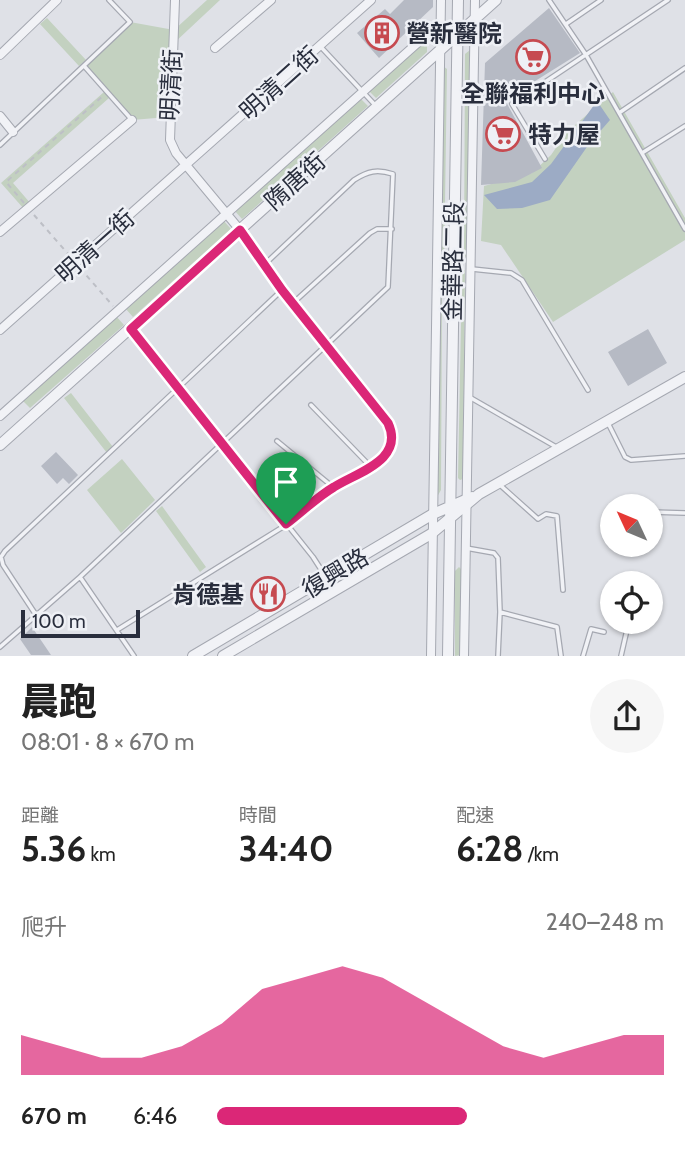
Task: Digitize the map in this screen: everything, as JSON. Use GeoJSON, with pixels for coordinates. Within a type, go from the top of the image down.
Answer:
{"type":"FeatureCollection","features":[{"type":"Feature","properties":{"kind":"street"},"geometry":{"type":"LineString","coordinates":[[0,42],[4,52],[57,0]]}},
{"type":"Feature","properties":{"kind":"street","name":"明清街"},"geometry":{"type":"LineString","coordinates":[[175,0],[170,140],[186,165],[240,230]]}},
{"type":"Feature","properties":{"kind":"street"},"geometry":{"type":"LineString","coordinates":[[254,0],[261,8]]}},
{"type":"Feature","properties":{"kind":"street"},"geometry":{"type":"LineString","coordinates":[[215,48],[271,0]]}},
{"type":"Feature","properties":{"kind":"street","name":"明清二街"},"geometry":{"type":"LineString","coordinates":[[186,165],[371,0]]}},
{"type":"Feature","properties":{"kind":"street","name":"金華路二段"},"geometry":{"type":"LineString","coordinates":[[431,656],[441,0]]}},
{"type":"Feature","properties":{"kind":"street","name":"金華路二段"},"geometry":{"type":"LineString","coordinates":[[448,656],[448,507],[458,0]]}},
{"type":"Feature","properties":{"kind":"street","name":"金華路二段"},"geometry":{"type":"LineString","coordinates":[[464,656],[475,0]]}},
{"type":"Feature","properties":{"kind":"street","name":"隋唐街"},"geometry":{"type":"LineString","coordinates":[[0,446],[496,0]]}},
{"type":"Feature","properties":{"kind":"street","name":"隋唐街"},"geometry":{"type":"LineString","coordinates":[[0,416],[441,22]]}},
{"type":"Feature","properties":{"kind":"street"},"geometry":{"type":"LineString","coordinates":[[0,116],[13,132]]}},
{"type":"Feature","properties":{"kind":"street"},"geometry":{"type":"LineString","coordinates":[[0,232],[132,120]]}},
{"type":"Feature","properties":{"kind":"street","name":"明清一街"},"geometry":{"type":"LineString","coordinates":[[1,326],[186,165]]}},
{"type":"Feature","properties":{"kind":"street","name":"復興路"},"geometry":{"type":"LineString","coordinates":[[193,656],[433,514],[465,502],[685,377]]}},
{"type":"Feature","properties":{"kind":"street","name":"復興路"},"geometry":{"type":"LineString","coordinates":[[226,655],[431,534],[449,521],[465,502]]}},
{"type":"Feature","properties":{"kind":"lane"},"geometry":{"type":"LineString","coordinates":[[0,145],[86,67],[130,22],[108,0]]}},
{"type":"Feature","properties":{"kind":"lane"},"geometry":{"type":"LineString","coordinates":[[549,0],[586,55],[685,229]]}},
{"type":"Feature","properties":{"kind":"lane"},"geometry":{"type":"LineString","coordinates":[[566,24],[600,0]]}},
{"type":"Feature","properties":{"kind":"lane"},"geometry":{"type":"LineString","coordinates":[[545,159],[512,104],[668,0]]}},
{"type":"Feature","properties":{"kind":"lane"},"geometry":{"type":"LineString","coordinates":[[320,46],[377,107]]}},
{"type":"Feature","properties":{"kind":"lane"},"geometry":{"type":"LineString","coordinates":[[86,67],[132,120]]}},
{"type":"Feature","properties":{"kind":"lane"},"geometry":{"type":"LineString","coordinates":[[619,113],[685,68]]}},
{"type":"Feature","properties":{"kind":"lane"},"geometry":{"type":"LineString","coordinates":[[642,153],[685,126]]}},
{"type":"Feature","properties":{"kind":"lane"},"geometry":{"type":"LineString","coordinates":[[0,647],[80,577],[220,442],[388,287],[393,174],[380,170],[366,173],[355,180],[265,264]]}},
{"type":"Feature","properties":{"kind":"lane"},"geometry":{"type":"LineString","coordinates":[[293,303],[370,233],[377,229],[392,229]]}},
{"type":"Feature","properties":{"kind":"lane"},"geometry":{"type":"LineString","coordinates":[[117,630],[286,524],[333,487],[371,467],[388,453],[393,436],[388,423],[282,290],[240,230]]}},
{"type":"Feature","properties":{"kind":"lane","name":"金華路二段"},"geometry":{"type":"LineString","coordinates":[[470,268],[512,274],[522,280],[588,390]]}},
{"type":"Feature","properties":{"kind":"lane"},"geometry":{"type":"LineString","coordinates":[[36,615],[3,565],[1,556],[282,290]]}},
{"type":"Feature","properties":{"kind":"lane"},"geometry":{"type":"LineString","coordinates":[[131,329],[286,524],[334,590]]}},
{"type":"Feature","properties":{"kind":"lane"},"geometry":{"type":"LineString","coordinates":[[468,397],[560,449]]}},
{"type":"Feature","properties":{"kind":"lane"},"geometry":{"type":"LineString","coordinates":[[311,405],[371,467]]}},
{"type":"Feature","properties":{"kind":"lane"},"geometry":{"type":"LineString","coordinates":[[607,421],[625,457],[631,460],[685,456]]}},
{"type":"Feature","properties":{"kind":"lane"},"geometry":{"type":"LineString","coordinates":[[277,441],[333,487]]}},
{"type":"Feature","properties":{"kind":"lane"},"geometry":{"type":"LineString","coordinates":[[499,483],[538,519],[546,514],[557,516],[563,590]]}},
{"type":"Feature","properties":{"kind":"lane"},"geometry":{"type":"LineString","coordinates":[[663,512],[685,513]]}},
{"type":"Feature","properties":{"kind":"lane"},"geometry":{"type":"LineString","coordinates":[[464,548],[494,553],[498,558],[498,656]]}},
{"type":"Feature","properties":{"kind":"lane"},"geometry":{"type":"LineString","coordinates":[[80,577],[134,656]]}},
{"type":"Feature","properties":{"kind":"lane"},"geometry":{"type":"LineString","coordinates":[[500,612],[556,627],[561,656]]}},
{"type":"Feature","properties":{"kind":"lane"},"geometry":{"type":"LineString","coordinates":[[583,656],[591,629],[600,631]]}},
{"type":"Feature","properties":{"kind":"lane"},"geometry":{"type":"LineString","coordinates":[[621,656],[626,634]]}},
{"type":"Feature","properties":{"kind":"path"},"geometry":{"type":"LineString","coordinates":[[108,92],[6,182],[117,311]]}},
{"type":"Feature","properties":{"kind":"green space"},"geometry":{"type":"Polygon","coordinates":[[[207,0],[220,0],[173,44],[168,117],[132,120],[86,67],[130,22],[174,30],[207,0]]]}},
{"type":"Feature","properties":{"kind":"green space"},"geometry":{"type":"Polygon","coordinates":[[[47,18],[86,60],[79,66],[40,24],[47,18]]]}},
{"type":"Feature","properties":{"kind":"green space"},"geometry":{"type":"Polygon","coordinates":[[[427,36],[427,52],[376,98],[368,90],[427,36]]]}},
{"type":"Feature","properties":{"kind":"green space"},"geometry":{"type":"Polygon","coordinates":[[[470,50],[467,256],[464,257],[465,54],[470,50]]]}},
{"type":"Feature","properties":{"kind":"green space"},"geometry":{"type":"Polygon","coordinates":[[[443,66],[447,69],[444,270],[441,273],[443,66]]]}},
{"type":"Feature","properties":{"kind":"green space"},"geometry":{"type":"Polygon","coordinates":[[[104,92],[109,98],[13,183],[31,204],[24,209],[1,183],[104,92]]]}},
{"type":"Feature","properties":{"kind":"green space"},"geometry":{"type":"Polygon","coordinates":[[[613,92],[685,218],[685,240],[553,322],[501,245],[481,241],[484,186],[532,173],[551,155],[567,132],[613,92]]]}},
{"type":"Feature","properties":{"kind":"green space"},"geometry":{"type":"Polygon","coordinates":[[[359,97],[368,106],[242,219],[234,210],[359,97]]]}},
{"type":"Feature","properties":{"kind":"green space"},"geometry":{"type":"Polygon","coordinates":[[[223,220],[231,229],[133,317],[125,308],[223,220]]]}},
{"type":"Feature","properties":{"kind":"green space"},"geometry":{"type":"Polygon","coordinates":[[[465,270],[463,479],[460,480],[462,272],[465,270]]]}},
{"type":"Feature","properties":{"kind":"green space"},"geometry":{"type":"Polygon","coordinates":[[[442,287],[441,490],[437,497],[439,288],[442,287]]]}},
{"type":"Feature","properties":{"kind":"green space"},"geometry":{"type":"Polygon","coordinates":[[[116,316],[124,325],[30,408],[22,400],[116,316]]]}},
{"type":"Feature","properties":{"kind":"green space"},"geometry":{"type":"Polygon","coordinates":[[[71,393],[113,447],[107,453],[64,398],[71,393]]]}},
{"type":"Feature","properties":{"kind":"green space"},"geometry":{"type":"Polygon","coordinates":[[[122,459],[155,500],[121,533],[87,490],[122,459]]]}},
{"type":"Feature","properties":{"kind":"green space"},"geometry":{"type":"Polygon","coordinates":[[[162,506],[206,567],[200,572],[156,511],[162,506]]]}},
{"type":"Feature","properties":{"kind":"green space"},"geometry":{"type":"Polygon","coordinates":[[[459,567],[462,570],[461,655],[455,656],[455,571],[459,567]]]}},
{"type":"Feature","properties":{"kind":"water"},"geometry":{"type":"Polygon","coordinates":[[[597,101],[610,120],[589,144],[550,200],[522,208],[497,209],[484,195],[532,182],[551,164],[597,101]]]}},
{"type":"Feature","properties":{"kind":"building","name":"營新醫院"},"geometry":{"type":"Polygon","coordinates":[[[404,0],[433,0],[433,7],[379,58],[357,33],[385,9],[390,14],[404,0]]]}},
{"type":"Feature","properties":{"kind":"building"},"geometry":{"type":"Polygon","coordinates":[[[549,8],[580,53],[505,100],[542,168],[515,182],[481,185],[485,63],[549,8]]]}},
{"type":"Feature","properties":{"kind":"building"},"geometry":{"type":"Polygon","coordinates":[[[648,329],[667,363],[628,386],[608,352],[648,329]]]}},
{"type":"Feature","properties":{"kind":"building"},"geometry":{"type":"Polygon","coordinates":[[[56,452],[78,475],[69,484],[63,478],[57,484],[41,466],[56,452]]]}},
{"type":"Feature","properties":{"kind":"building"},"geometry":{"type":"Polygon","coordinates":[[[32,627],[51,655],[31,655],[20,639],[32,627]]]}},
{"type":"Feature","properties":{"kind":"place","name":"營新醫院"},"geometry":{"type":"Point","coordinates":[382,33]}},
{"type":"Feature","properties":{"kind":"place","name":"全聯福利中心"},"geometry":{"type":"Point","coordinates":[533,57]}},
{"type":"Feature","properties":{"kind":"place","name":"特力屋"},"geometry":{"type":"Point","coordinates":[503,134]}},
{"type":"Feature","properties":{"kind":"place","name":"肯德基"},"geometry":{"type":"Point","coordinates":[268,594]}},
{"type":"Feature","properties":{"kind":"route"},"geometry":{"type":"LineString","coordinates":[[240,230],[282,290],[388,423],[393,436],[388,453],[379,463],[333,487],[286,524],[131,329],[240,230]]}}]}
